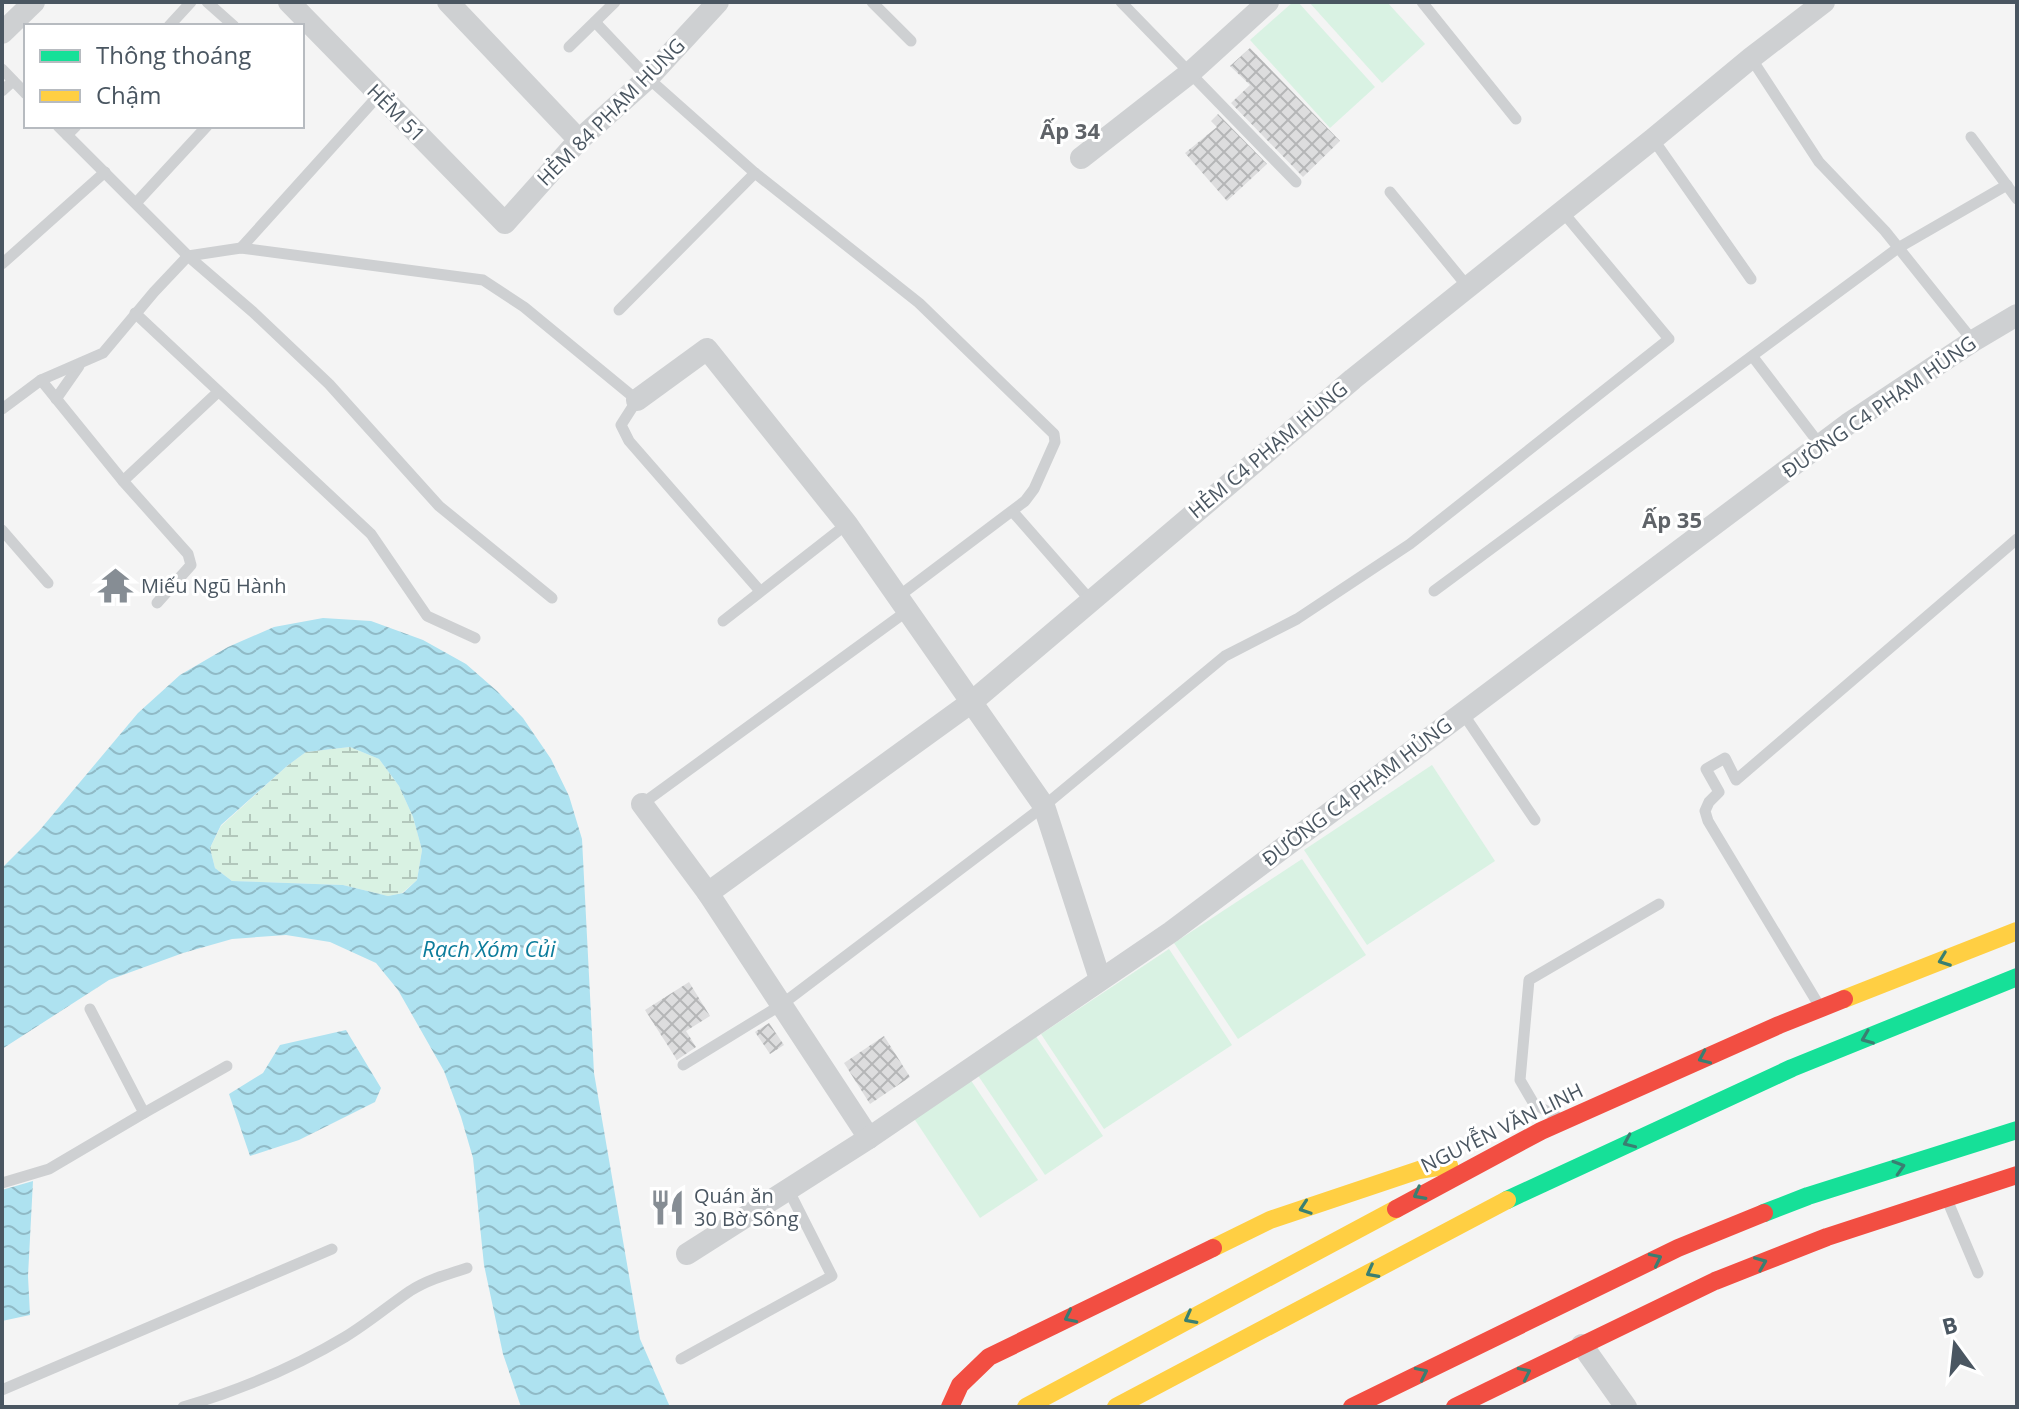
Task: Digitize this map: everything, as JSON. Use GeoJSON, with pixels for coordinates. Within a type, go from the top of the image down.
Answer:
{"type":"FeatureCollection","features":[{"type":"Feature","properties":{"kind":"main road","name":"NGUYỄN VĂN LINH"},"geometry":{"type":"LineString","coordinates":[[1026,1407],[1488,1157],[1821,1008],[2017,931]]}},
{"type":"Feature","properties":{"kind":"main road"},"geometry":{"type":"LineString","coordinates":[[1116,1407],[1539,1183],[1792,1068],[2017,977]]}},
{"type":"Feature","properties":{"kind":"main road"},"geometry":{"type":"LineString","coordinates":[[1352,1407],[1678,1248],[1808,1196],[2017,1130]]}},
{"type":"Feature","properties":{"kind":"main road"},"geometry":{"type":"LineString","coordinates":[[950,1407],[952,1397],[967,1375],[989,1357],[1217,1244],[1270,1220],[1405,1175],[1488,1157]]}},
{"type":"Feature","properties":{"kind":"main road"},"geometry":{"type":"LineString","coordinates":[[1455,1407],[1715,1281],[1827,1237],[2017,1175]]}},
{"type":"Feature","properties":{"kind":"street"},"geometry":{"type":"LineString","coordinates":[[2,33],[34,2]]}},
{"type":"Feature","properties":{"kind":"street","name":"HẺM 51"},"geometry":{"type":"LineString","coordinates":[[289,2],[303,24]]}},
{"type":"Feature","properties":{"kind":"street"},"geometry":{"type":"LineString","coordinates":[[448,2],[579,140]]}},
{"type":"Feature","properties":{"kind":"street","name":"HẺM 84 PHẠM HÙNG"},"geometry":{"type":"LineString","coordinates":[[505,223],[579,140],[648,78],[718,2]]}},
{"type":"Feature","properties":{"kind":"street"},"geometry":{"type":"LineString","coordinates":[[1081,158],[1191,72],[1268,2]]}},
{"type":"Feature","properties":{"kind":"street","name":"HẺM C4 PHẠM HÙNG"},"geometry":{"type":"LineString","coordinates":[[708,893],[973,701],[1353,379],[1821,3]]}},
{"type":"Feature","properties":{"kind":"street","name":"HẺM 51"},"geometry":{"type":"LineString","coordinates":[[305,27],[505,223]]}},
{"type":"Feature","properties":{"kind":"street","name":"ĐƯỜNG C4 PHẠM HỦNG"},"geometry":{"type":"LineString","coordinates":[[687,1254],[869,1138],[1171,932],[1848,424],[2017,315]]}},
{"type":"Feature","properties":{"kind":"street"},"geometry":{"type":"LineString","coordinates":[[637,400],[707,349],[847,524],[1044,806],[1100,979]]}},
{"type":"Feature","properties":{"kind":"street"},"geometry":{"type":"LineString","coordinates":[[642,804],[708,893],[869,1138]]}},
{"type":"Feature","properties":{"kind":"street"},"geometry":{"type":"LineString","coordinates":[[1582,1345],[1626,1407]]}},
{"type":"Feature","properties":{"kind":"lane"},"geometry":{"type":"LineString","coordinates":[[171,24],[191,2]]}},
{"type":"Feature","properties":{"kind":"lane"},"geometry":{"type":"LineString","coordinates":[[207,2],[232,24]]}},
{"type":"Feature","properties":{"kind":"lane"},"geometry":{"type":"LineString","coordinates":[[569,47],[615,2]]}},
{"type":"Feature","properties":{"kind":"lane"},"geometry":{"type":"LineString","coordinates":[[872,2],[911,41]]}},
{"type":"Feature","properties":{"kind":"lane"},"geometry":{"type":"LineString","coordinates":[[1121,2],[1296,182]]}},
{"type":"Feature","properties":{"kind":"lane"},"geometry":{"type":"LineString","coordinates":[[1422,2],[1516,119]]}},
{"type":"Feature","properties":{"kind":"lane"},"geometry":{"type":"LineString","coordinates":[[595,22],[648,78],[755,173],[919,303],[1054,434],[1055,442],[1034,489],[1013,512],[903,603],[642,804]]}},
{"type":"Feature","properties":{"kind":"lane"},"geometry":{"type":"LineString","coordinates":[[1751,58],[1819,162],[1865,209],[1973,341]]}},
{"type":"Feature","properties":{"kind":"lane"},"geometry":{"type":"LineString","coordinates":[[2,69],[24,92]]}},
{"type":"Feature","properties":{"kind":"lane"},"geometry":{"type":"LineString","coordinates":[[2,91],[13,81]]}},
{"type":"Feature","properties":{"kind":"lane"},"geometry":{"type":"LineString","coordinates":[[241,248],[378,96]]}},
{"type":"Feature","properties":{"kind":"lane"},"geometry":{"type":"LineString","coordinates":[[136,203],[205,128]]}},
{"type":"Feature","properties":{"kind":"lane"},"geometry":{"type":"LineString","coordinates":[[71,131],[105,172],[188,256],[329,384],[439,506],[552,598]]}},
{"type":"Feature","properties":{"kind":"lane"},"geometry":{"type":"LineString","coordinates":[[1971,137],[2017,199]]}},
{"type":"Feature","properties":{"kind":"lane"},"geometry":{"type":"LineString","coordinates":[[1653,139],[1751,279]]}},
{"type":"Feature","properties":{"kind":"lane"},"geometry":{"type":"LineString","coordinates":[[2,264],[105,172]]}},
{"type":"Feature","properties":{"kind":"lane"},"geometry":{"type":"LineString","coordinates":[[619,310],[755,173]]}},
{"type":"Feature","properties":{"kind":"lane"},"geometry":{"type":"LineString","coordinates":[[1434,591],[1898,248],[2007,185]]}},
{"type":"Feature","properties":{"kind":"lane"},"geometry":{"type":"LineString","coordinates":[[1390,192],[1467,286]]}},
{"type":"Feature","properties":{"kind":"lane"},"geometry":{"type":"LineString","coordinates":[[683,1065],[781,1005],[1044,806],[1225,656],[1297,619],[1410,544],[1669,339],[1561,210]]}},
{"type":"Feature","properties":{"kind":"lane"},"geometry":{"type":"LineString","coordinates":[[2,409],[41,380],[103,353],[188,256],[241,248],[483,280],[524,307],[637,400],[621,425],[629,441],[760,591]]}},
{"type":"Feature","properties":{"kind":"lane"},"geometry":{"type":"LineString","coordinates":[[135,313],[371,534],[427,616],[475,638]]}},
{"type":"Feature","properties":{"kind":"lane"},"geometry":{"type":"LineString","coordinates":[[1753,357],[1821,446]]}},
{"type":"Feature","properties":{"kind":"lane"},"geometry":{"type":"LineString","coordinates":[[56,399],[80,364]]}},
{"type":"Feature","properties":{"kind":"lane"},"geometry":{"type":"LineString","coordinates":[[41,380],[190,560],[191,565],[157,603]]}},
{"type":"Feature","properties":{"kind":"lane"},"geometry":{"type":"LineString","coordinates":[[123,481],[218,392]]}},
{"type":"Feature","properties":{"kind":"lane"},"geometry":{"type":"LineString","coordinates":[[1013,512],[1091,601]]}},
{"type":"Feature","properties":{"kind":"lane"},"geometry":{"type":"LineString","coordinates":[[723,621],[847,524]]}},
{"type":"Feature","properties":{"kind":"lane"},"geometry":{"type":"LineString","coordinates":[[4,534],[48,583]]}},
{"type":"Feature","properties":{"kind":"lane"},"geometry":{"type":"LineString","coordinates":[[1821,1008],[1708,821],[1705,811],[1719,792],[1706,769],[1725,758],[1736,780],[2017,539]]}},
{"type":"Feature","properties":{"kind":"lane"},"geometry":{"type":"LineString","coordinates":[[1462,712],[1535,820]]}},
{"type":"Feature","properties":{"kind":"lane"},"geometry":{"type":"LineString","coordinates":[[1563,1121],[1534,1104],[1520,1080],[1529,980],[1659,904]]}},
{"type":"Feature","properties":{"kind":"lane"},"geometry":{"type":"LineString","coordinates":[[90,1009],[144,1113]]}},
{"type":"Feature","properties":{"kind":"lane"},"geometry":{"type":"LineString","coordinates":[[2,1183],[49,1169],[227,1066]]}},
{"type":"Feature","properties":{"kind":"lane"},"geometry":{"type":"LineString","coordinates":[[681,1359],[832,1276],[789,1191]]}},
{"type":"Feature","properties":{"kind":"lane"},"geometry":{"type":"LineString","coordinates":[[1946,1198],[1978,1273]]}},
{"type":"Feature","properties":{"kind":"lane"},"geometry":{"type":"LineString","coordinates":[[2,1390],[332,1249]]}},
{"type":"Feature","properties":{"kind":"lane"},"geometry":{"type":"LineString","coordinates":[[183,1407],[270,1376],[346,1336],[411,1290],[467,1268]]}},
{"type":"Feature","properties":{"kind":"green space"},"geometry":{"type":"Polygon","coordinates":[[[1293,2],[1298,2],[1375,87],[1330,128],[1250,40],[1293,2]]]}},
{"type":"Feature","properties":{"kind":"green space"},"geometry":{"type":"Polygon","coordinates":[[[1309,2],[1387,2],[1425,44],[1382,83],[1309,2]]]}},
{"type":"Feature","properties":{"kind":"green space"},"geometry":{"type":"Polygon","coordinates":[[[350,747],[379,759],[399,786],[413,817],[422,850],[417,880],[402,893],[388,896],[343,885],[232,881],[215,868],[210,848],[221,826],[287,766],[306,752],[350,747]]]}},
{"type":"Feature","properties":{"kind":"green space"},"geometry":{"type":"Polygon","coordinates":[[[1432,765],[1495,861],[1367,945],[1304,850],[1432,765]]]}},
{"type":"Feature","properties":{"kind":"green space"},"geometry":{"type":"Polygon","coordinates":[[[1302,859],[1366,955],[1238,1039],[1174,943],[1302,859]]]}},
{"type":"Feature","properties":{"kind":"green space"},"geometry":{"type":"Polygon","coordinates":[[[1169,949],[1232,1045],[1104,1129],[1041,1034],[1169,949]]]}},
{"type":"Feature","properties":{"kind":"green space"},"geometry":{"type":"Polygon","coordinates":[[[1033,1032],[1103,1136],[1045,1175],[975,1071],[1033,1032]]]}},
{"type":"Feature","properties":{"kind":"green space"},"geometry":{"type":"Polygon","coordinates":[[[968,1076],[1038,1180],[980,1218],[911,1114],[968,1076]]]}},
{"type":"Feature","properties":{"kind":"water","name":"Rạch Xóm Củi"},"geometry":{"type":"Polygon","coordinates":[[[323,618],[371,621],[423,640],[466,664],[497,691],[523,718],[551,759],[569,796],[582,839],[594,1073],[640,1339],[670,1407],[521,1407],[503,1354],[484,1265],[473,1158],[461,1117],[444,1071],[398,990],[376,963],[330,942],[286,935],[232,939],[109,980],[2,1049],[2,868],[39,831],[138,713],[180,675],[228,647],[274,627],[323,618]],[[350,747],[306,752],[221,825],[210,848],[215,868],[232,881],[343,885],[388,896],[403,893],[417,880],[422,850],[413,817],[399,786],[379,759],[350,747]]]}},
{"type":"Feature","properties":{"kind":"water"},"geometry":{"type":"Polygon","coordinates":[[[346,1030],[381,1088],[375,1102],[299,1140],[250,1156],[229,1094],[263,1073],[280,1045],[346,1030]]]}},
{"type":"Feature","properties":{"kind":"water"},"geometry":{"type":"Polygon","coordinates":[[[33,1181],[28,1276],[30,1315],[2,1321],[2,1190],[33,1181]]]}},
{"type":"Feature","properties":{"kind":"building"},"geometry":{"type":"Polygon","coordinates":[[[1250,48],[1340,141],[1303,177],[1231,103],[1250,85],[1230,66],[1250,48]]]}},
{"type":"Feature","properties":{"kind":"building"},"geometry":{"type":"Polygon","coordinates":[[[1218,114],[1267,164],[1227,201],[1185,153],[1217,127],[1211,121],[1218,114]]]}},
{"type":"Feature","properties":{"kind":"building"},"geometry":{"type":"Polygon","coordinates":[[[689,982],[710,1016],[686,1031],[696,1047],[677,1060],[645,1010],[689,982]]]}},
{"type":"Feature","properties":{"kind":"building"},"geometry":{"type":"Polygon","coordinates":[[[769,1023],[784,1045],[770,1054],[755,1032],[769,1023]]]}},
{"type":"Feature","properties":{"kind":"building"},"geometry":{"type":"Polygon","coordinates":[[[884,1036],[910,1077],[870,1104],[844,1063],[884,1036]]]}},
{"type":"Feature","properties":{"kind":"traffic: fast"},"geometry":{"type":"LineString","coordinates":[[1507,1200],[1792,1068],[2017,977]]}},
{"type":"Feature","properties":{"kind":"traffic: fast"},"geometry":{"type":"LineString","coordinates":[[1764,1213],[1808,1196],[2017,1130]]}},
{"type":"Feature","properties":{"kind":"traffic: slow"},"geometry":{"type":"LineString","coordinates":[[1844,999],[2017,931]]}},
{"type":"Feature","properties":{"kind":"traffic: slow"},"geometry":{"type":"LineString","coordinates":[[1213,1248],[1270,1220],[1419,1170],[1449,1165]]}},
{"type":"Feature","properties":{"kind":"traffic: slow"},"geometry":{"type":"LineString","coordinates":[[1116,1407],[1507,1200]]}},
{"type":"Feature","properties":{"kind":"traffic: slow"},"geometry":{"type":"LineString","coordinates":[[1026,1407],[1396,1209]]}},
{"type":"Feature","properties":{"kind":"traffic: jam"},"geometry":{"type":"LineString","coordinates":[[1396,1209],[1541,1131],[1844,999]]}},
{"type":"Feature","properties":{"kind":"traffic: jam"},"geometry":{"type":"LineString","coordinates":[[1455,1407],[1715,1281],[1827,1237],[2017,1175]]}},
{"type":"Feature","properties":{"kind":"traffic: jam"},"geometry":{"type":"LineString","coordinates":[[1352,1407],[1678,1248],[1764,1213]]}},
{"type":"Feature","properties":{"kind":"traffic: jam"},"geometry":{"type":"LineString","coordinates":[[950,1407],[960,1385],[989,1357],[1213,1248]]}},
{"type":"Feature","properties":{"kind":"place","name":"Miếu Ngũ Hành"},"geometry":{"type":"Point","coordinates":[115,586]}},
{"type":"Feature","properties":{"kind":"place","name":"Quán ăn 30 Bờ Sông"},"geometry":{"type":"Point","coordinates":[668,1208]}},
{"type":"Feature","properties":{"kind":"district","name":"Ấp 34"},"geometry":{"type":"Point","coordinates":[1070,131]}},
{"type":"Feature","properties":{"kind":"district","name":"Ấp 35"},"geometry":{"type":"Point","coordinates":[1672,520]}}]}
